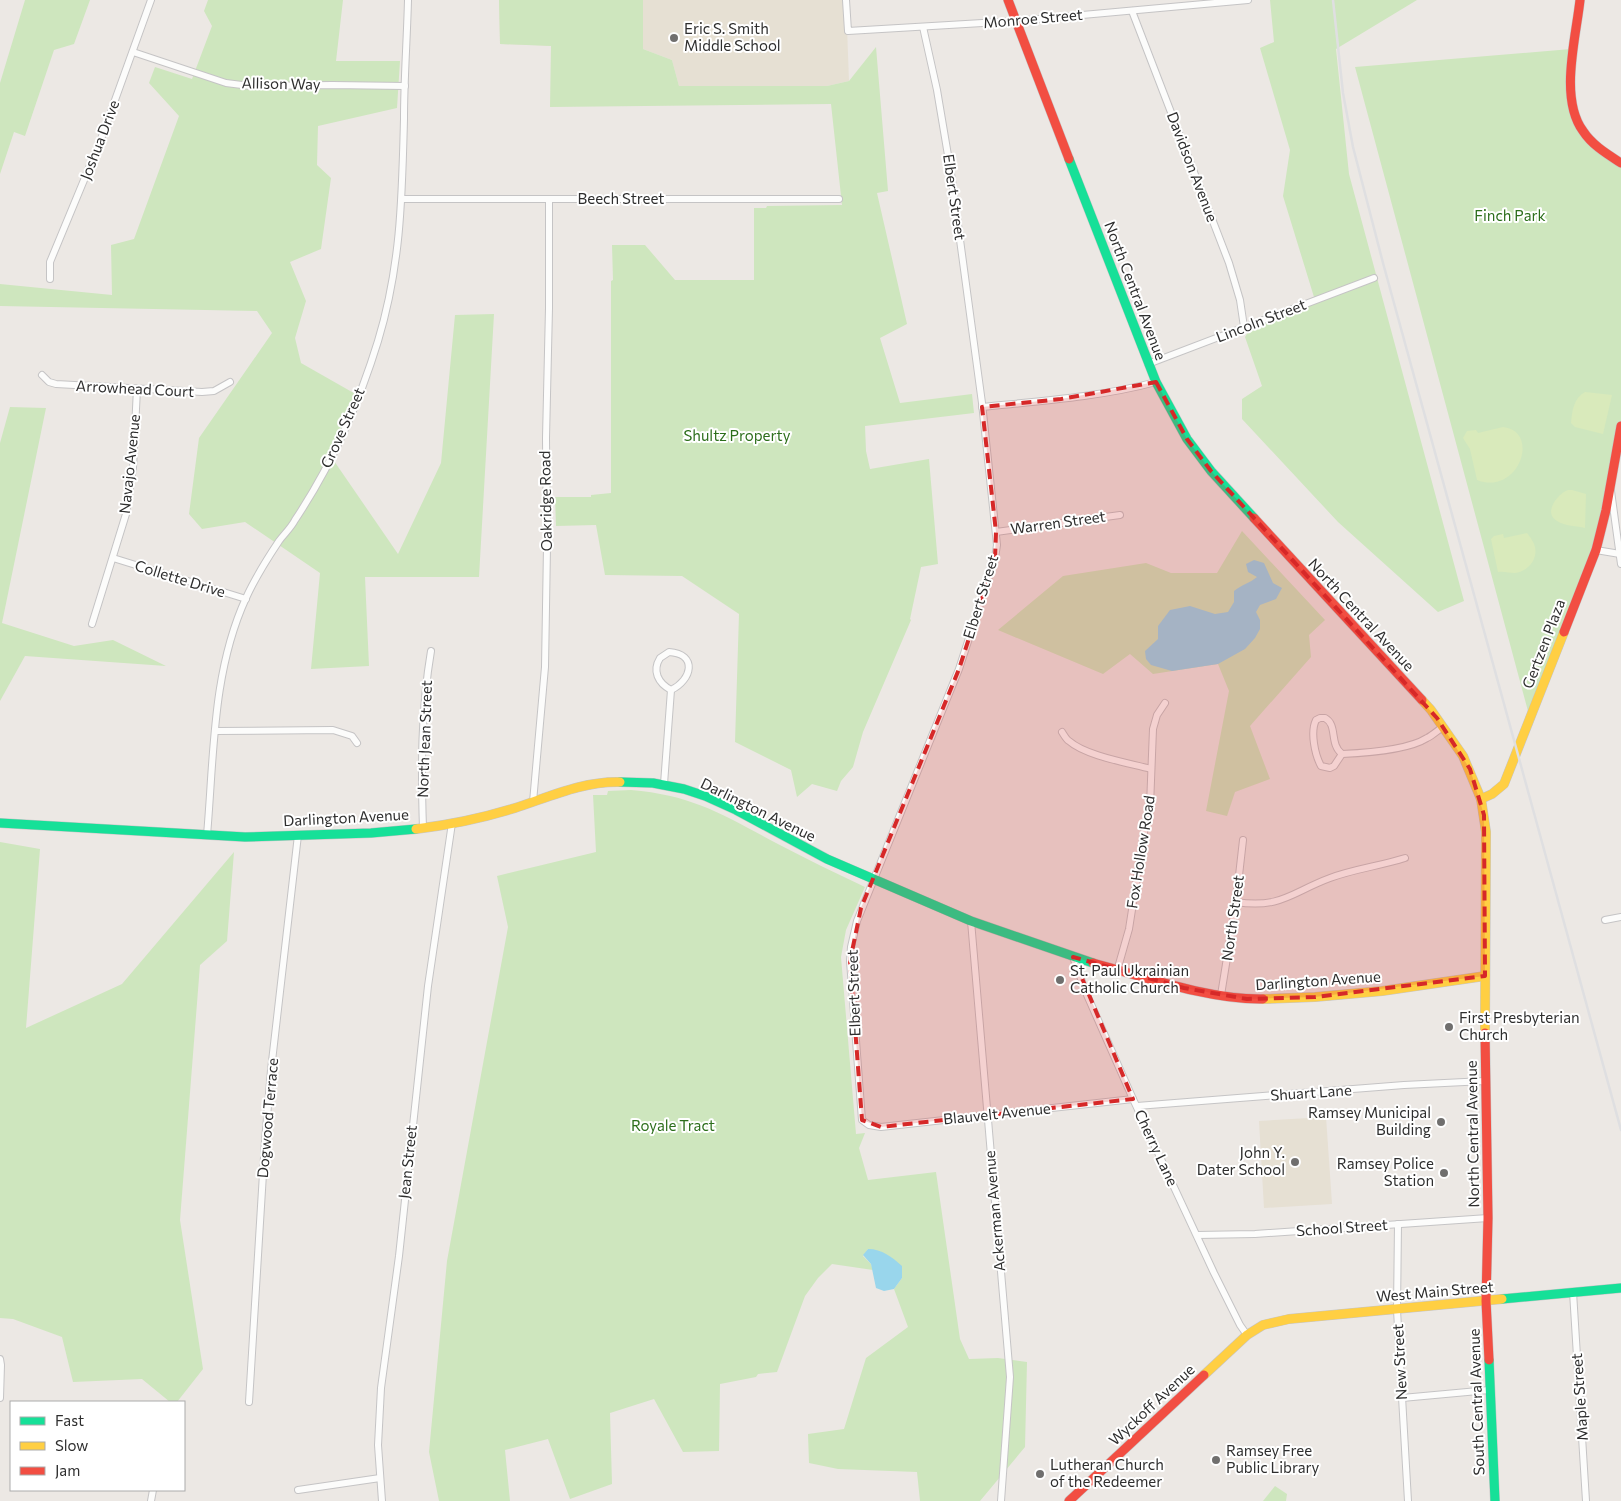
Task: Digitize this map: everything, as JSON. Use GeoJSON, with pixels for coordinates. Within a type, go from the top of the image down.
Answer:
{"type":"FeatureCollection","features":[{"type":"Feature","properties":{"kind":"main road","name":"North Central Avenue"},"geometry":{"type":"LineString","coordinates":[[1008,0],[1148,364],[1187,439],[1211,471],[1431,710],[1463,756],[1481,799],[1486,832],[1485,1081],[1488,1218],[1486,1301]]}},
{"type":"Feature","properties":{"kind":"main road"},"geometry":{"type":"LineString","coordinates":[[1580,0],[1569,84],[1572,108],[1582,132],[1590,141],[1598,149],[1621,163]]}},
{"type":"Feature","properties":{"kind":"main road","name":"Gertzen Plaza"},"geometry":{"type":"LineString","coordinates":[[1481,799],[1492,794],[1504,784],[1596,550],[1621,426]]}},
{"type":"Feature","properties":{"kind":"main road","name":"Darlington Avenue"},"geometry":{"type":"LineString","coordinates":[[0,823],[207,836],[245,837],[371,833],[452,824],[484,817],[568,790],[603,782],[631,781],[664,784],[704,796],[736,810],[810,850],[872,880],[970,920],[1117,971],[1184,988],[1247,999],[1315,998],[1382,991],[1485,976]]}},
{"type":"Feature","properties":{"kind":"main road","name":"West Main Street"},"geometry":{"type":"LineString","coordinates":[[1250,1332],[1274,1321],[1621,1288]]}},
{"type":"Feature","properties":{"kind":"main road","name":"South Central Avenue"},"geometry":{"type":"LineString","coordinates":[[1486,1301],[1495,1501]]}},
{"type":"Feature","properties":{"kind":"main road","name":"Wyckoff Avenue"},"geometry":{"type":"LineString","coordinates":[[1069,1501],[1250,1332]]}},
{"type":"Feature","properties":{"kind":"street","name":"Joshua Drive"},"geometry":{"type":"LineString","coordinates":[[50,280],[50,262],[101,139],[151,0]]}},
{"type":"Feature","properties":{"kind":"street","name":"Grove Street"},"geometry":{"type":"LineString","coordinates":[[207,836],[222,673],[235,626],[246,599],[266,561],[295,521],[320,478],[353,410],[369,369],[386,314],[397,257],[402,199],[408,0]]}},
{"type":"Feature","properties":{"kind":"street","name":"Monroe Street"},"geometry":{"type":"LineString","coordinates":[[846,0],[848,32],[1016,21],[1248,0]]}},
{"type":"Feature","properties":{"kind":"street","name":"Davidson Avenue"},"geometry":{"type":"LineString","coordinates":[[1132,11],[1230,263],[1240,300],[1244,326]]}},
{"type":"Feature","properties":{"kind":"street","name":"Elbert Street"},"geometry":{"type":"LineString","coordinates":[[862,1120],[850,961],[856,920],[959,669],[995,558],[996,532],[982,407],[951,173],[923,28]]}},
{"type":"Feature","properties":{"kind":"street","name":"Allison Way"},"geometry":{"type":"LineString","coordinates":[[133,52],[234,84],[250,86],[405,86]]}},
{"type":"Feature","properties":{"kind":"street","name":"Beech Street"},"geometry":{"type":"LineString","coordinates":[[402,199],[839,200]]}},
{"type":"Feature","properties":{"kind":"street","name":"Oakridge Road"},"geometry":{"type":"LineString","coordinates":[[533,802],[545,667],[549,199]]}},
{"type":"Feature","properties":{"kind":"street","name":"Lincoln Street"},"geometry":{"type":"LineString","coordinates":[[1148,364],[1374,278]]}},
{"type":"Feature","properties":{"kind":"street","name":"Arrowhead Court"},"geometry":{"type":"LineString","coordinates":[[42,374],[49,382],[56,384],[205,392],[222,387],[230,382]]}},
{"type":"Feature","properties":{"kind":"street"},"geometry":{"type":"LineString","coordinates":[[982,407],[1061,399],[1156,382]]}},
{"type":"Feature","properties":{"kind":"street","name":"Navajo Avenue"},"geometry":{"type":"LineString","coordinates":[[92,624],[123,530],[131,491],[137,389]]}},
{"type":"Feature","properties":{"kind":"street"},"geometry":{"type":"LineString","coordinates":[[1610,485],[1621,564]]}},
{"type":"Feature","properties":{"kind":"street","name":"Warren Street"},"geometry":{"type":"LineString","coordinates":[[996,532],[1120,515]]}},
{"type":"Feature","properties":{"kind":"street"},"geometry":{"type":"LineString","coordinates":[[1596,550],[1620,554]]}},
{"type":"Feature","properties":{"kind":"street","name":"Collette Drive"},"geometry":{"type":"LineString","coordinates":[[113,558],[246,599]]}},
{"type":"Feature","properties":{"kind":"street","name":"North Jean Street"},"geometry":{"type":"LineString","coordinates":[[423,828],[421,766],[427,675],[431,651]]}},
{"type":"Feature","properties":{"kind":"street"},"geometry":{"type":"LineString","coordinates":[[669,652],[682,654],[688,663],[686,677],[682,683],[671,690],[660,683],[656,670],[660,658],[669,652]]}},
{"type":"Feature","properties":{"kind":"street"},"geometry":{"type":"LineString","coordinates":[[664,784],[671,690]]}},
{"type":"Feature","properties":{"kind":"street","name":"Fox Hollow Road"},"geometry":{"type":"LineString","coordinates":[[1117,971],[1129,929],[1144,826],[1150,806],[1153,729],[1157,715],[1165,704]]}},
{"type":"Feature","properties":{"kind":"street"},"geometry":{"type":"LineString","coordinates":[[1325,718],[1329,720],[1335,747],[1342,754],[1334,766],[1330,768],[1321,766],[1317,759],[1314,730],[1316,720],[1325,718]]}},
{"type":"Feature","properties":{"kind":"street"},"geometry":{"type":"LineString","coordinates":[[1342,754],[1413,744],[1426,739],[1443,727]]}},
{"type":"Feature","properties":{"kind":"street"},"geometry":{"type":"LineString","coordinates":[[216,731],[333,730],[352,736],[357,743]]}},
{"type":"Feature","properties":{"kind":"street"},"geometry":{"type":"LineString","coordinates":[[1062,732],[1068,741],[1079,748],[1151,769]]}},
{"type":"Feature","properties":{"kind":"street","name":"Jean Street"},"geometry":{"type":"LineString","coordinates":[[382,1501],[379,1420],[381,1388],[398,1256],[428,986],[452,824]]}},
{"type":"Feature","properties":{"kind":"street","name":"Dogwood Terrace"},"geometry":{"type":"LineString","coordinates":[[249,1402],[264,1141],[298,835]]}},
{"type":"Feature","properties":{"kind":"street","name":"North Street"},"geometry":{"type":"LineString","coordinates":[[1221,995],[1236,902],[1243,840]]}},
{"type":"Feature","properties":{"kind":"street"},"geometry":{"type":"LineString","coordinates":[[1236,902],[1262,904],[1277,902],[1332,878],[1405,858]]}},
{"type":"Feature","properties":{"kind":"street"},"geometry":{"type":"LineString","coordinates":[[1605,920],[1621,917]]}},
{"type":"Feature","properties":{"kind":"street","name":"Ackerman Avenue"},"geometry":{"type":"LineString","coordinates":[[970,920],[1010,1377],[1001,1501]]}},
{"type":"Feature","properties":{"kind":"street","name":"Cherry Lane"},"geometry":{"type":"LineString","coordinates":[[1073,957],[1087,995],[1133,1099],[1197,1235],[1240,1325],[1250,1332]]}},
{"type":"Feature","properties":{"kind":"street","name":"Shuart Lane"},"geometry":{"type":"LineString","coordinates":[[1137,1106],[1485,1081]]}},
{"type":"Feature","properties":{"kind":"street","name":"Blauvelt Avenue"},"geometry":{"type":"LineString","coordinates":[[862,1120],[870,1125],[881,1127],[1133,1099]]}},
{"type":"Feature","properties":{"kind":"street","name":"School Street"},"geometry":{"type":"LineString","coordinates":[[1197,1235],[1254,1234],[1488,1218]]}},
{"type":"Feature","properties":{"kind":"street","name":"New Street"},"geometry":{"type":"LineString","coordinates":[[1398,1224],[1397,1310],[1408,1501]]}},
{"type":"Feature","properties":{"kind":"street","name":"Maple Street"},"geometry":{"type":"LineString","coordinates":[[1573,1292],[1586,1501]]}},
{"type":"Feature","properties":{"kind":"street"},"geometry":{"type":"LineString","coordinates":[[0,1360],[0,1398]]}},
{"type":"Feature","properties":{"kind":"street"},"geometry":{"type":"LineString","coordinates":[[1402,1398],[1489,1390]]}},
{"type":"Feature","properties":{"kind":"street"},"geometry":{"type":"LineString","coordinates":[[298,1490],[380,1478]]}},
{"type":"Feature","properties":{"kind":"highlighted area"},"geometry":{"type":"Polygon","coordinates":[[[1156,382],[1187,439],[1211,471],[1437,718],[1470,769],[1484,815],[1485,976],[1315,997],[1247,999],[1184,988],[1073,957],[1133,1099],[881,1127],[862,1120],[850,961],[861,908],[959,669],[995,558],[996,532],[982,407],[1061,399],[1156,382]]]}},
{"type":"Feature","properties":{"kind":"shaded area","name":"Eric S. Smith Middle School"},"geometry":{"type":"Polygon","coordinates":[[[499,0],[846,0],[849,81],[827,86],[679,86],[672,60],[643,49],[500,44],[499,0]]]}},
{"type":"Feature","properties":{"kind":"shaded area","name":"John Y. Dater School"},"geometry":{"type":"Polygon","coordinates":[[[1326,1117],[1332,1204],[1264,1208],[1259,1121],[1326,1117]]]}},
{"type":"Feature","properties":{"kind":"green space"},"geometry":{"type":"Polygon","coordinates":[[[25,0],[90,0],[74,44],[54,50],[25,136],[14,132],[0,174],[0,83],[25,0]]]}},
{"type":"Feature","properties":{"kind":"green space"},"geometry":{"type":"Polygon","coordinates":[[[208,0],[343,0],[336,61],[400,61],[397,108],[318,126],[317,165],[331,178],[321,249],[290,262],[306,301],[295,338],[301,363],[359,396],[332,458],[398,554],[441,463],[455,315],[494,314],[479,577],[365,577],[369,666],[311,669],[320,573],[245,522],[202,529],[189,514],[199,438],[272,333],[257,311],[0,306],[0,284],[112,295],[111,245],[134,239],[179,116],[149,83],[155,67],[192,79],[212,26],[204,11],[208,0]]]}},
{"type":"Feature","properties":{"kind":"green space","name":"Shultz Property"},"geometry":{"type":"Polygon","coordinates":[[[499,0],[643,0],[643,49],[672,60],[679,86],[827,86],[849,81],[876,47],[888,191],[877,193],[907,324],[880,338],[900,403],[972,394],[974,413],[865,426],[866,451],[870,469],[929,459],[938,564],[921,567],[911,620],[863,732],[853,767],[841,781],[837,791],[812,784],[797,797],[791,770],[735,742],[739,614],[682,576],[605,575],[596,525],[556,526],[555,497],[591,497],[591,495],[611,493],[612,245],[645,245],[675,280],[754,280],[754,208],[766,208],[767,206],[842,205],[831,104],[550,107],[551,46],[500,44],[499,0]]]}},
{"type":"Feature","properties":{"kind":"green space"},"geometry":{"type":"Polygon","coordinates":[[[1270,0],[1417,0],[1336,49],[1349,174],[1464,601],[1438,612],[1338,522],[1242,419],[1242,399],[1262,386],[1245,337],[1255,321],[1314,297],[1283,196],[1290,150],[1260,48],[1274,42],[1270,0]]]}},
{"type":"Feature","properties":{"kind":"green space","name":"Finch Park"},"geometry":{"type":"Polygon","coordinates":[[[1571,49],[1568,87],[1588,137],[1621,159],[1621,422],[1596,553],[1532,726],[1355,67],[1571,49]]]}},
{"type":"Feature","properties":{"kind":"green space"},"geometry":{"type":"Polygon","coordinates":[[[1585,392],[1612,395],[1603,434],[1575,427],[1571,423],[1574,405],[1585,392]]]}},
{"type":"Feature","properties":{"kind":"green space"},"geometry":{"type":"Polygon","coordinates":[[[10,407],[46,408],[2,623],[74,646],[113,640],[166,666],[25,656],[0,701],[0,443],[10,407]]]}},
{"type":"Feature","properties":{"kind":"green space"},"geometry":{"type":"Polygon","coordinates":[[[1503,427],[1515,431],[1521,439],[1523,450],[1520,461],[1514,471],[1504,479],[1492,482],[1477,480],[1470,449],[1463,438],[1467,431],[1476,430],[1478,433],[1503,427]]]}},
{"type":"Feature","properties":{"kind":"green space"},"geometry":{"type":"Polygon","coordinates":[[[1568,490],[1586,494],[1585,528],[1564,524],[1553,518],[1551,509],[1553,504],[1560,495],[1568,490]]]}},
{"type":"Feature","properties":{"kind":"green space"},"geometry":{"type":"Polygon","coordinates":[[[1242,531],[1325,620],[1309,635],[1311,657],[1250,726],[1270,779],[1235,792],[1227,816],[1206,811],[1229,691],[1218,664],[1153,674],[1130,654],[1103,674],[998,630],[1063,576],[1146,563],[1171,573],[1217,573],[1242,531]]]}},
{"type":"Feature","properties":{"kind":"green space"},"geometry":{"type":"Polygon","coordinates":[[[1527,533],[1535,547],[1535,556],[1531,564],[1524,570],[1515,573],[1498,572],[1491,539],[1494,536],[1503,534],[1504,538],[1527,533]]]}},
{"type":"Feature","properties":{"kind":"green space","name":"Royale Tract"},"geometry":{"type":"Polygon","coordinates":[[[631,790],[672,796],[707,808],[865,887],[846,930],[841,957],[856,1134],[865,1133],[859,1148],[868,1180],[936,1172],[960,1339],[969,1359],[998,1358],[1027,1362],[1025,1447],[980,1501],[920,1501],[917,1472],[838,1469],[809,1463],[808,1434],[844,1429],[866,1358],[908,1327],[894,1289],[902,1278],[868,1249],[863,1256],[871,1264],[873,1270],[832,1264],[818,1278],[805,1296],[777,1372],[758,1374],[756,1377],[720,1384],[719,1451],[683,1452],[654,1399],[610,1413],[612,1484],[570,1499],[548,1439],[505,1450],[510,1501],[439,1501],[429,1452],[447,1261],[508,927],[497,876],[596,852],[593,795],[607,795],[608,791],[631,790]]]}},
{"type":"Feature","properties":{"kind":"green space"},"geometry":{"type":"Polygon","coordinates":[[[0,842],[40,849],[26,1028],[122,984],[234,852],[227,941],[200,965],[180,1220],[203,1369],[178,1401],[169,1401],[142,1379],[73,1382],[62,1337],[13,1319],[0,1318],[0,842]]]}},
{"type":"Feature","properties":{"kind":"green space"},"geometry":{"type":"Polygon","coordinates":[[[1275,1486],[1287,1494],[1286,1501],[1263,1501],[1275,1486]]]}},
{"type":"Feature","properties":{"kind":"water"},"geometry":{"type":"Polygon","coordinates":[[[1254,560],[1264,563],[1273,583],[1282,588],[1276,599],[1260,605],[1256,612],[1260,620],[1260,629],[1245,649],[1218,664],[1172,671],[1151,665],[1146,659],[1145,651],[1158,639],[1158,626],[1170,610],[1190,606],[1215,614],[1228,612],[1234,602],[1234,591],[1257,577],[1248,572],[1246,564],[1254,560]]]}},
{"type":"Feature","properties":{"kind":"water"},"geometry":{"type":"Polygon","coordinates":[[[868,1249],[882,1252],[902,1266],[902,1278],[894,1289],[884,1291],[876,1288],[871,1264],[863,1255],[868,1249]]]}},
{"type":"Feature","properties":{"kind":"railway"},"geometry":{"type":"LineString","coordinates":[[1333,0],[1343,93],[1353,147],[1383,263],[1621,1130]]}},
{"type":"Feature","properties":{"kind":"traffic: fast"},"geometry":{"type":"LineString","coordinates":[[1069,159],[1156,382],[1187,439],[1211,471],[1254,518]]}},
{"type":"Feature","properties":{"kind":"traffic: fast"},"geometry":{"type":"LineString","coordinates":[[620,782],[653,783],[684,789],[705,796],[736,810],[827,859],[971,921],[1093,963]]}},
{"type":"Feature","properties":{"kind":"traffic: fast"},"geometry":{"type":"LineString","coordinates":[[0,823],[245,837],[371,833],[416,829]]}},
{"type":"Feature","properties":{"kind":"traffic: fast"},"geometry":{"type":"LineString","coordinates":[[1502,1299],[1621,1288]]}},
{"type":"Feature","properties":{"kind":"traffic: fast"},"geometry":{"type":"LineString","coordinates":[[1489,1360],[1495,1501]]}},
{"type":"Feature","properties":{"kind":"traffic: slow"},"geometry":{"type":"LineString","coordinates":[[1481,799],[1492,794],[1504,784],[1564,632]]}},
{"type":"Feature","properties":{"kind":"traffic: slow"},"geometry":{"type":"LineString","coordinates":[[1422,700],[1463,756],[1481,799],[1486,832],[1485,1033]]}},
{"type":"Feature","properties":{"kind":"traffic: slow"},"geometry":{"type":"LineString","coordinates":[[416,829],[491,815],[579,787],[606,782],[620,782]]}},
{"type":"Feature","properties":{"kind":"traffic: slow"},"geometry":{"type":"LineString","coordinates":[[1263,999],[1382,991],[1485,976]]}},
{"type":"Feature","properties":{"kind":"traffic: slow"},"geometry":{"type":"LineString","coordinates":[[1204,1375],[1247,1335],[1263,1325],[1289,1319],[1502,1299]]}},
{"type":"Feature","properties":{"kind":"traffic: jam"},"geometry":{"type":"LineString","coordinates":[[1008,0],[1069,159]]}},
{"type":"Feature","properties":{"kind":"traffic: jam"},"geometry":{"type":"LineString","coordinates":[[1580,0],[1571,67],[1570,85],[1572,102],[1576,117],[1591,141],[1621,163]]}},
{"type":"Feature","properties":{"kind":"traffic: jam"},"geometry":{"type":"LineString","coordinates":[[1564,632],[1596,550],[1606,510],[1621,426]]}},
{"type":"Feature","properties":{"kind":"traffic: jam"},"geometry":{"type":"LineString","coordinates":[[1254,518],[1422,700]]}},
{"type":"Feature","properties":{"kind":"traffic: jam"},"geometry":{"type":"LineString","coordinates":[[1093,963],[1200,992],[1221,996],[1263,999]]}},
{"type":"Feature","properties":{"kind":"traffic: jam"},"geometry":{"type":"LineString","coordinates":[[1485,1033],[1488,1218],[1486,1301],[1489,1360]]}},
{"type":"Feature","properties":{"kind":"traffic: jam"},"geometry":{"type":"LineString","coordinates":[[1069,1501],[1204,1375]]}},
{"type":"Feature","properties":{"kind":"place","name":"Eric S. Smith Middle School"},"geometry":{"type":"Point","coordinates":[674,38]}},
{"type":"Feature","properties":{"kind":"place","name":"St. Paul Ukrainian Catholic Church"},"geometry":{"type":"Point","coordinates":[1060,980]}},
{"type":"Feature","properties":{"kind":"place","name":"First Presbyterian Church"},"geometry":{"type":"Point","coordinates":[1449,1027]}},
{"type":"Feature","properties":{"kind":"place","name":"Ramsey Municipal Building"},"geometry":{"type":"Point","coordinates":[1441,1122]}},
{"type":"Feature","properties":{"kind":"place","name":"John Y. Dater School"},"geometry":{"type":"Point","coordinates":[1295,1162]}},
{"type":"Feature","properties":{"kind":"place","name":"Ramsey Police Station"},"geometry":{"type":"Point","coordinates":[1444,1173]}},
{"type":"Feature","properties":{"kind":"place","name":"Ramsey Free Public Library"},"geometry":{"type":"Point","coordinates":[1216,1460]}},
{"type":"Feature","properties":{"kind":"place","name":"Lutheran Church of the Redeemer"},"geometry":{"type":"Point","coordinates":[1040,1474]}}]}
